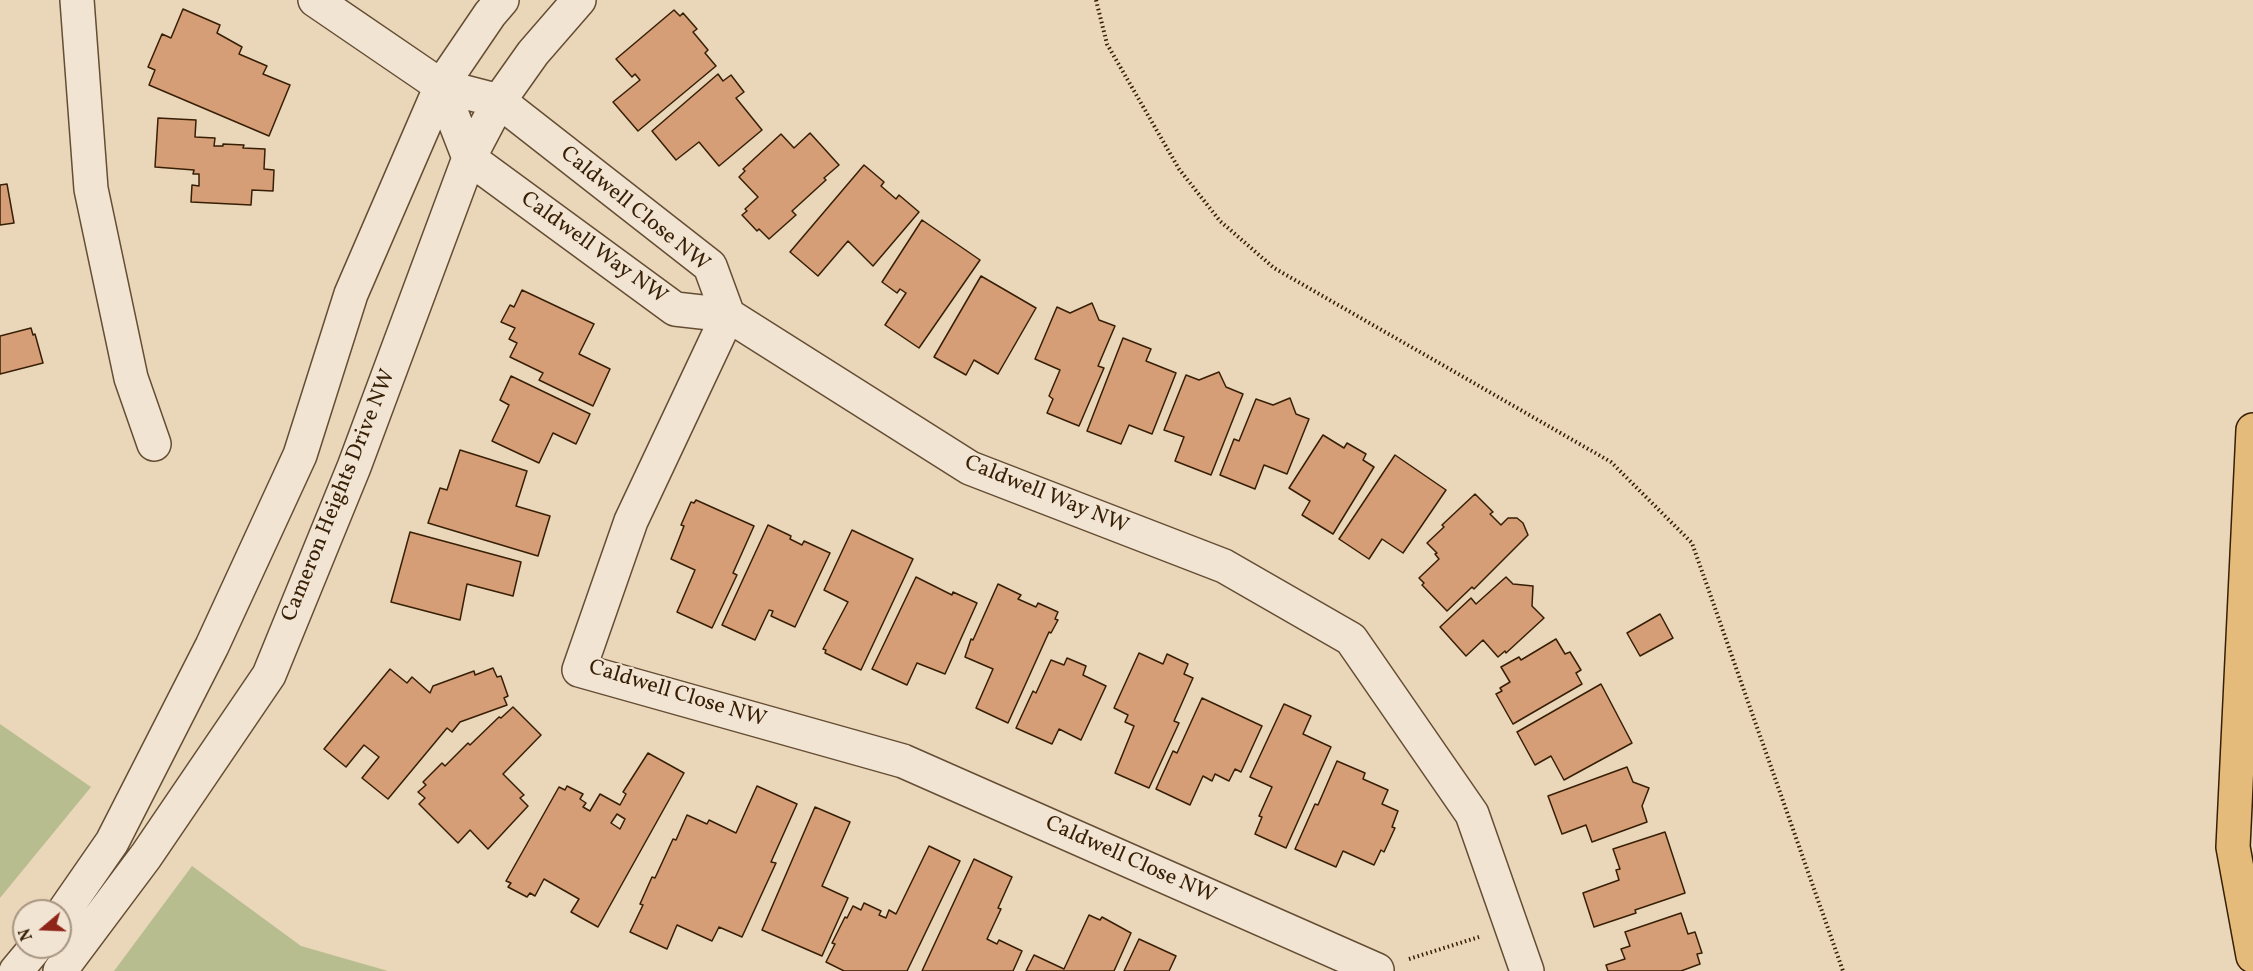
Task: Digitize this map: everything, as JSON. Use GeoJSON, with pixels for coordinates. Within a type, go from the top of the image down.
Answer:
{"type":"FeatureCollection","features":[{"type":"Feature","properties":{"kind":"highway"},"geometry":{"type":"LineString","coordinates":[[2253,430],[2233,847],[2253,956]]}},
{"type":"Feature","properties":{"kind":"street"},"geometry":{"type":"LineString","coordinates":[[77,0],[91,189],[131,378],[154,444]]}},
{"type":"Feature","properties":{"kind":"street"},"geometry":{"type":"LineString","coordinates":[[315,0],[441,86],[469,158]]}},
{"type":"Feature","properties":{"kind":"street"},"geometry":{"type":"LineString","coordinates":[[72,900],[112,842],[212,646],[300,455],[351,294],[441,86],[489,14],[502,0]]}},
{"type":"Feature","properties":{"kind":"street","name":"Cameron Heights Drive NW"},"geometry":{"type":"LineString","coordinates":[[60,971],[146,856],[269,675],[354,467],[469,158],[499,101],[533,53],[579,0]]}},
{"type":"Feature","properties":{"kind":"street","name":"Caldwell Close NW"},"geometry":{"type":"LineString","coordinates":[[441,86],[499,101],[710,266],[728,315],[631,521],[579,670],[903,761],[1377,970]]}},
{"type":"Feature","properties":{"kind":"street","name":"Caldwell Way NW"},"geometry":{"type":"LineString","coordinates":[[469,158],[675,309],[728,315],[970,468],[1224,566],[1351,639],[1473,814],[1527,971]]}},
{"type":"Feature","properties":{"kind":"street"},"geometry":{"type":"LineString","coordinates":[[16,971],[26,959]]}},
{"type":"Feature","properties":{"kind":"path"},"geometry":{"type":"LineString","coordinates":[[1096,0],[1107,44],[1179,170],[1220,221],[1274,268],[1611,462],[1692,543],[1843,971]]}},
{"type":"Feature","properties":{"kind":"path"},"geometry":{"type":"LineString","coordinates":[[1377,970],[1511,926]]}},
{"type":"Feature","properties":{"kind":"green space"},"geometry":{"type":"Polygon","coordinates":[[[0,724],[91,787],[0,898],[0,724]]]}},
{"type":"Feature","properties":{"kind":"green space"},"geometry":{"type":"Polygon","coordinates":[[[192,866],[301,946],[388,971],[114,971],[192,866]]]}},
{"type":"Feature","properties":{"kind":"building"},"geometry":{"type":"Polygon","coordinates":[[[183,9],[220,25],[217,33],[242,47],[239,54],[267,66],[263,74],[290,85],[269,136],[149,85],[155,70],[148,67],[162,34],[171,38],[183,9]]]}},
{"type":"Feature","properties":{"kind":"building"},"geometry":{"type":"Polygon","coordinates":[[[674,10],[680,16],[683,13],[697,29],[693,32],[708,50],[705,53],[716,66],[638,131],[613,102],[640,80],[635,74],[632,77],[616,59],[674,10]]]}},
{"type":"Feature","properties":{"kind":"building"},"geometry":{"type":"Polygon","coordinates":[[[718,74],[723,81],[731,75],[744,92],[736,98],[762,130],[719,166],[699,142],[676,160],[652,131],[718,74]]]}},
{"type":"Feature","properties":{"kind":"building"},"geometry":{"type":"Polygon","coordinates":[[[158,118],[196,120],[195,137],[215,138],[214,146],[244,145],[243,148],[265,149],[264,169],[274,170],[273,191],[252,190],[251,205],[191,202],[192,185],[199,186],[199,174],[193,174],[194,170],[155,167],[158,118]]]}},
{"type":"Feature","properties":{"kind":"building"},"geometry":{"type":"Polygon","coordinates":[[[810,133],[839,165],[792,211],[796,215],[769,239],[759,229],[757,231],[742,215],[758,197],[739,177],[745,171],[743,169],[781,134],[794,148],[810,133]]]}},
{"type":"Feature","properties":{"kind":"building"},"geometry":{"type":"Polygon","coordinates":[[[864,165],[884,182],[881,186],[896,199],[899,195],[919,212],[873,266],[848,241],[818,276],[790,252],[864,165]]]}},
{"type":"Feature","properties":{"kind":"building"},"geometry":{"type":"Polygon","coordinates":[[[7,184],[14,223],[0,225],[0,185],[7,184]]]}},
{"type":"Feature","properties":{"kind":"building"},"geometry":{"type":"Polygon","coordinates":[[[922,220],[980,260],[919,348],[885,325],[906,293],[900,289],[897,293],[882,282],[922,220]]]}},
{"type":"Feature","properties":{"kind":"building"},"geometry":{"type":"Polygon","coordinates":[[[981,276],[1036,308],[998,374],[974,360],[966,375],[934,357],[981,276]]]}},
{"type":"Feature","properties":{"kind":"building"},"geometry":{"type":"Polygon","coordinates":[[[522,290],[594,324],[579,354],[610,369],[593,406],[539,380],[543,373],[510,357],[517,343],[509,339],[515,328],[501,322],[510,305],[514,307],[522,290]]]}},
{"type":"Feature","properties":{"kind":"building"},"geometry":{"type":"Polygon","coordinates":[[[1092,303],[1099,320],[1115,326],[1098,366],[1104,368],[1079,426],[1047,413],[1053,399],[1049,396],[1060,370],[1035,359],[1057,307],[1070,313],[1092,303]]]}},
{"type":"Feature","properties":{"kind":"building"},"geometry":{"type":"Polygon","coordinates":[[[31,328],[33,335],[35,334],[43,363],[0,374],[0,336],[31,328]]]}},
{"type":"Feature","properties":{"kind":"building"},"geometry":{"type":"Polygon","coordinates":[[[1123,338],[1151,349],[1146,361],[1176,373],[1152,434],[1129,425],[1121,444],[1087,431],[1123,338]]]}},
{"type":"Feature","properties":{"kind":"building"},"geometry":{"type":"Polygon","coordinates":[[[1219,372],[1226,387],[1243,394],[1211,475],[1175,461],[1184,437],[1164,430],[1186,375],[1199,380],[1219,372]]]}},
{"type":"Feature","properties":{"kind":"building"},"geometry":{"type":"Polygon","coordinates":[[[511,376],[590,414],[576,444],[553,433],[539,463],[492,441],[509,405],[500,400],[511,376]]]}},
{"type":"Feature","properties":{"kind":"building"},"geometry":{"type":"Polygon","coordinates":[[[1290,398],[1296,414],[1309,419],[1287,474],[1264,465],[1255,489],[1220,475],[1234,439],[1239,441],[1256,399],[1273,405],[1290,398]]]}},
{"type":"Feature","properties":{"kind":"building"},"geometry":{"type":"Polygon","coordinates":[[[1323,435],[1344,448],[1347,443],[1366,454],[1363,460],[1374,467],[1333,534],[1302,515],[1310,501],[1289,488],[1323,435]]]}},
{"type":"Feature","properties":{"kind":"building"},"geometry":{"type":"Polygon","coordinates":[[[460,450],[527,471],[516,506],[550,516],[538,556],[428,523],[440,488],[447,490],[460,450]]]}},
{"type":"Feature","properties":{"kind":"building"},"geometry":{"type":"Polygon","coordinates":[[[1395,455],[1446,490],[1403,553],[1382,539],[1369,559],[1339,539],[1395,455]]]}},
{"type":"Feature","properties":{"kind":"building"},"geometry":{"type":"Polygon","coordinates":[[[1475,494],[1493,512],[1490,514],[1501,525],[1508,518],[1517,518],[1523,523],[1528,535],[1474,589],[1472,587],[1447,611],[1422,585],[1424,583],[1419,578],[1439,559],[1435,554],[1437,553],[1427,543],[1444,527],[1442,525],[1475,494]]]}},
{"type":"Feature","properties":{"kind":"building"},"geometry":{"type":"Polygon","coordinates":[[[696,500],[754,526],[733,573],[737,575],[712,628],[677,612],[695,570],[671,559],[684,526],[681,525],[691,502],[694,503],[696,500]]]}},
{"type":"Feature","properties":{"kind":"building"},"geometry":{"type":"Polygon","coordinates":[[[768,525],[791,536],[790,539],[802,545],[804,541],[830,553],[795,627],[771,616],[773,611],[769,610],[755,640],[722,625],[768,525]]]}},
{"type":"Feature","properties":{"kind":"building"},"geometry":{"type":"Polygon","coordinates":[[[852,530],[913,559],[861,670],[825,653],[826,650],[823,649],[848,602],[824,590],[852,530]]]}},
{"type":"Feature","properties":{"kind":"building"},"geometry":{"type":"Polygon","coordinates":[[[410,532],[521,562],[513,596],[467,584],[460,620],[391,602],[410,532]]]}},
{"type":"Feature","properties":{"kind":"building"},"geometry":{"type":"Polygon","coordinates":[[[916,577],[952,595],[953,592],[977,603],[945,674],[917,663],[907,685],[872,669],[916,577]]]}},
{"type":"Feature","properties":{"kind":"building"},"geometry":{"type":"Polygon","coordinates":[[[1506,577],[1513,584],[1533,586],[1532,606],[1544,618],[1506,653],[1505,651],[1498,657],[1483,640],[1466,656],[1440,627],[1471,598],[1476,604],[1506,577]]]}},
{"type":"Feature","properties":{"kind":"building"},"geometry":{"type":"Polygon","coordinates":[[[998,584],[1021,595],[1018,599],[1036,607],[1038,603],[1058,612],[1055,619],[1058,620],[1051,633],[1049,632],[1008,723],[976,708],[993,669],[965,657],[971,639],[973,640],[998,584]]]}},
{"type":"Feature","properties":{"kind":"building"},"geometry":{"type":"Polygon","coordinates":[[[1660,614],[1673,638],[1640,656],[1627,633],[1660,614]]]}},
{"type":"Feature","properties":{"kind":"building"},"geometry":{"type":"Polygon","coordinates":[[[1556,639],[1565,654],[1570,652],[1581,670],[1576,673],[1582,684],[1513,724],[1496,694],[1502,691],[1500,688],[1510,682],[1501,667],[1519,657],[1521,660],[1556,639]]]}},
{"type":"Feature","properties":{"kind":"building"},"geometry":{"type":"Polygon","coordinates":[[[1139,653],[1163,664],[1167,654],[1188,664],[1184,674],[1193,678],[1174,721],[1179,723],[1149,788],[1115,773],[1134,726],[1125,722],[1128,715],[1114,708],[1139,653]]]}},
{"type":"Feature","properties":{"kind":"building"},"geometry":{"type":"Polygon","coordinates":[[[1067,658],[1086,666],[1083,675],[1106,686],[1081,740],[1059,729],[1052,744],[1016,728],[1033,691],[1036,693],[1051,660],[1064,665],[1067,658]]]}},
{"type":"Feature","properties":{"kind":"building"},"geometry":{"type":"Polygon","coordinates":[[[493,668],[497,677],[501,676],[508,696],[504,698],[507,705],[460,722],[452,732],[447,728],[388,799],[362,778],[379,757],[364,745],[346,767],[324,749],[390,669],[407,683],[412,677],[430,693],[433,686],[474,671],[475,675],[493,668]]]}},
{"type":"Feature","properties":{"kind":"building"},"geometry":{"type":"Polygon","coordinates":[[[1601,684],[1632,743],[1564,780],[1551,756],[1535,765],[1517,732],[1601,684]]]}},
{"type":"Feature","properties":{"kind":"building"},"geometry":{"type":"Polygon","coordinates":[[[1202,698],[1262,726],[1241,772],[1235,769],[1229,781],[1215,774],[1212,781],[1203,776],[1190,805],[1156,789],[1173,751],[1177,753],[1202,698]]]}},
{"type":"Feature","properties":{"kind":"building"},"geometry":{"type":"Polygon","coordinates":[[[1284,704],[1311,716],[1303,734],[1331,747],[1286,848],[1255,834],[1262,817],[1259,816],[1272,787],[1250,777],[1284,704]]]}},
{"type":"Feature","properties":{"kind":"building"},"geometry":{"type":"Polygon","coordinates":[[[513,707],[541,735],[503,774],[524,795],[520,798],[528,806],[488,849],[470,830],[458,843],[419,804],[425,798],[418,792],[426,785],[423,782],[442,763],[445,766],[468,743],[470,745],[513,707]]]}},
{"type":"Feature","properties":{"kind":"building"},"geometry":{"type":"Polygon","coordinates":[[[648,753],[684,773],[598,927],[571,912],[579,899],[544,879],[535,896],[530,893],[527,897],[508,887],[511,883],[506,881],[559,787],[565,790],[567,786],[583,794],[580,799],[586,803],[583,807],[590,811],[600,794],[620,805],[626,794],[623,792],[648,753]]]}},
{"type":"Feature","properties":{"kind":"building"},"geometry":{"type":"Polygon","coordinates":[[[1337,761],[1365,773],[1363,779],[1388,790],[1382,804],[1398,811],[1392,827],[1395,828],[1384,852],[1381,850],[1374,865],[1343,851],[1336,867],[1295,849],[1315,804],[1318,805],[1337,761]]]}},
{"type":"Feature","properties":{"kind":"building"},"geometry":{"type":"Polygon","coordinates":[[[1627,767],[1633,782],[1649,788],[1642,806],[1647,822],[1592,842],[1586,825],[1562,834],[1548,796],[1627,767]]]}},
{"type":"Feature","properties":{"kind":"building"},"geometry":{"type":"Polygon","coordinates":[[[757,786],[797,804],[771,862],[776,863],[742,937],[719,927],[712,941],[677,925],[667,949],[630,932],[643,905],[640,904],[652,877],[655,878],[687,815],[707,824],[709,820],[736,833],[757,786]]]}},
{"type":"Feature","properties":{"kind":"building"},"geometry":{"type":"Polygon","coordinates":[[[815,807],[850,822],[822,886],[848,898],[822,956],[762,930],[815,807]]]}},
{"type":"Feature","properties":{"kind":"building"},"geometry":{"type":"Polygon","coordinates":[[[617,814],[625,819],[620,829],[611,823],[617,814]]]}},
{"type":"Feature","properties":{"kind":"building"},"geometry":{"type":"Polygon","coordinates":[[[1665,832],[1685,893],[1594,927],[1583,893],[1619,880],[1616,870],[1620,869],[1613,849],[1665,832]]]}},
{"type":"Feature","properties":{"kind":"building"},"geometry":{"type":"Polygon","coordinates":[[[929,846],[960,861],[907,971],[844,971],[826,962],[835,944],[832,943],[853,906],[861,910],[864,903],[881,911],[879,915],[886,918],[889,910],[896,914],[929,846]]]}},
{"type":"Feature","properties":{"kind":"building"},"geometry":{"type":"Polygon","coordinates":[[[974,859],[1012,877],[987,939],[997,944],[999,940],[1022,951],[1013,971],[922,971],[974,859]]]}},
{"type":"Feature","properties":{"kind":"building"},"geometry":{"type":"Polygon","coordinates":[[[1681,913],[1688,934],[1695,932],[1702,953],[1697,954],[1700,964],[1681,971],[1608,971],[1606,965],[1625,959],[1621,949],[1630,946],[1625,932],[1681,913]]]}},
{"type":"Feature","properties":{"kind":"building"},"geometry":{"type":"Polygon","coordinates":[[[1089,915],[1100,920],[1102,917],[1131,933],[1114,971],[1026,971],[1034,955],[1064,969],[1089,915]]]}},
{"type":"Feature","properties":{"kind":"building"},"geometry":{"type":"Polygon","coordinates":[[[1139,939],[1176,956],[1169,971],[1124,971],[1139,939]]]}}]}
